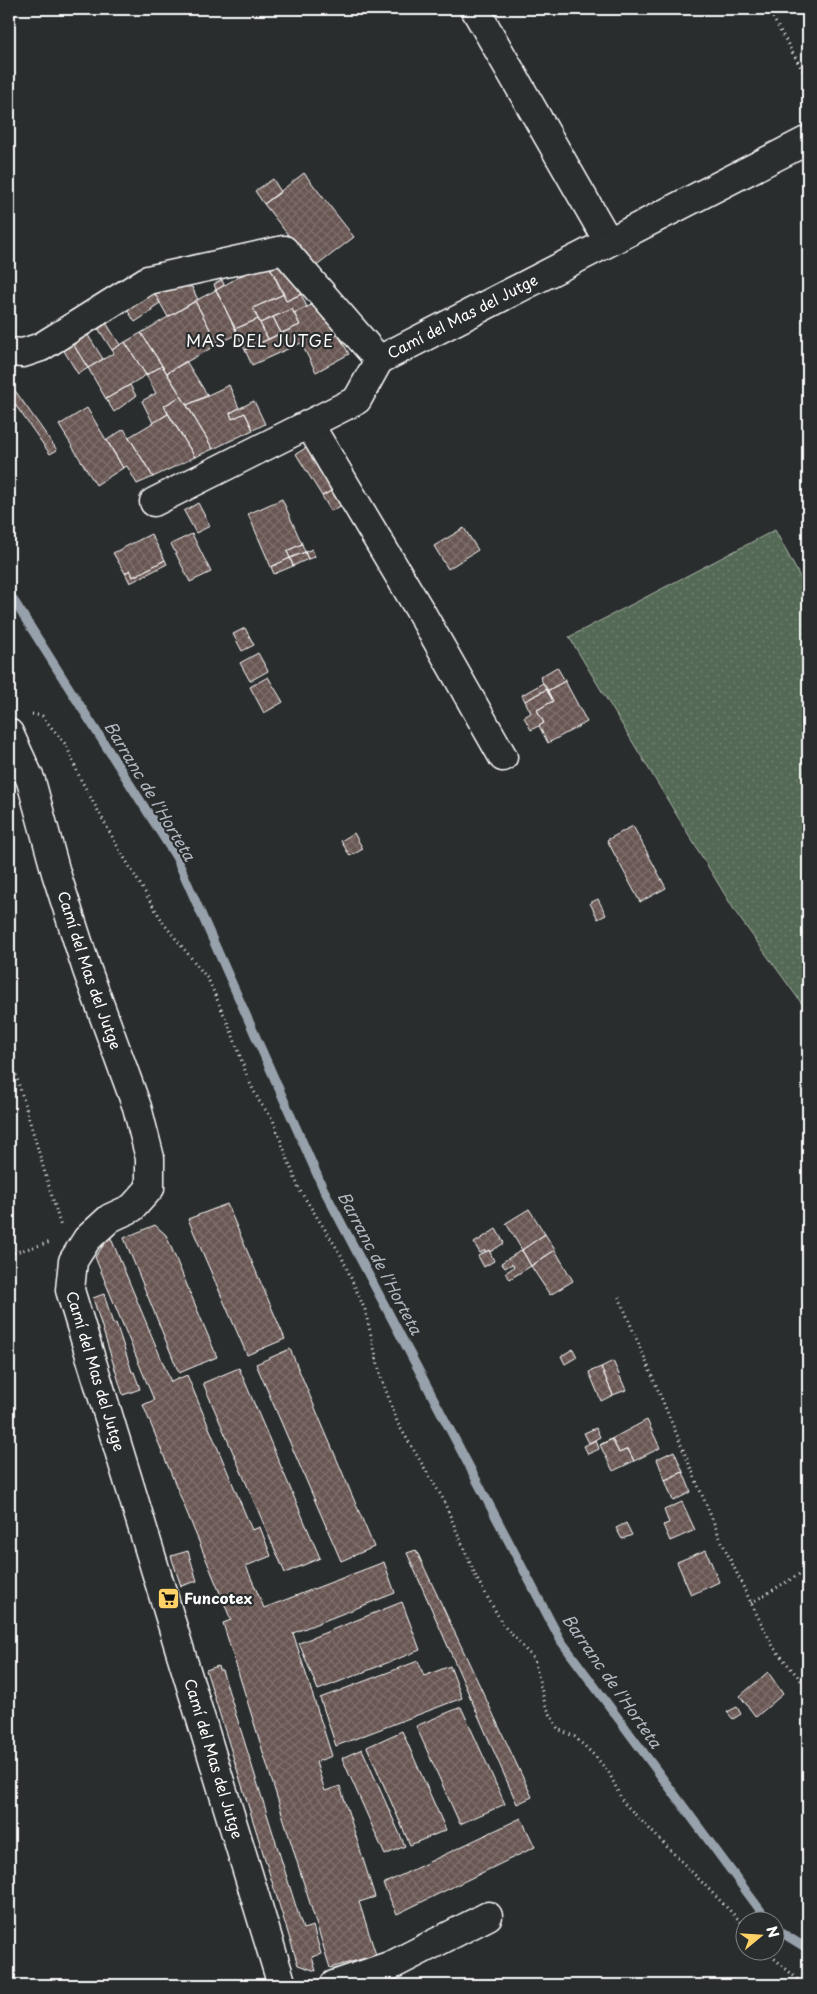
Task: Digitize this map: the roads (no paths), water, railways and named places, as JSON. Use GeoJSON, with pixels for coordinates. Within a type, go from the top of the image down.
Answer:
{"type":"FeatureCollection","features":[{"type":"Feature","properties":{"kind":"street"},"geometry":{"type":"LineString","coordinates":[[476,9],[608,241]]}},
{"type":"Feature","properties":{"kind":"street","name":"Camí del Mas del Jutge"},"geometry":{"type":"LineString","coordinates":[[9,352],[23,352],[41,347],[148,280],[284,250],[379,360],[808,140]]}},
{"type":"Feature","properties":{"kind":"street"},"geometry":{"type":"LineString","coordinates":[[154,502],[357,400],[379,360]]}},
{"type":"Feature","properties":{"kind":"street"},"geometry":{"type":"LineString","coordinates":[[309,424],[422,614],[502,757]]}},
{"type":"Feature","properties":{"kind":"street","name":"Camí del Mas del Jutge"},"geometry":{"type":"LineString","coordinates":[[16,723],[67,908],[87,970],[137,1107],[150,1158],[150,1188],[132,1208],[110,1218],[87,1239],[68,1250],[70,1290],[282,1985]]}},
{"type":"Feature","properties":{"kind":"street"},"geometry":{"type":"LineString","coordinates":[[334,1985],[396,1975],[488,1916]]}},
{"type":"Feature","properties":{"kind":"waterway","name":"Barranc de l'Horteta"},"geometry":{"type":"LineString","coordinates":[[9,593],[176,857],[323,1188],[561,1641],[762,1912]]}},
{"type":"Feature","properties":{"kind":"waterway","name":"Barranc de l'Horteta"},"geometry":{"type":"LineString","coordinates":[[784,1934],[808,1949]]}},
{"type":"Feature","properties":{"kind":"place","name":"Funcotex"},"geometry":{"type":"Point","coordinates":[168,1599]}},
{"type":"Feature","properties":{"kind":"district","name":"MAS DEL JUTGE"},"geometry":{"type":"Point","coordinates":[260,341]}}]}
